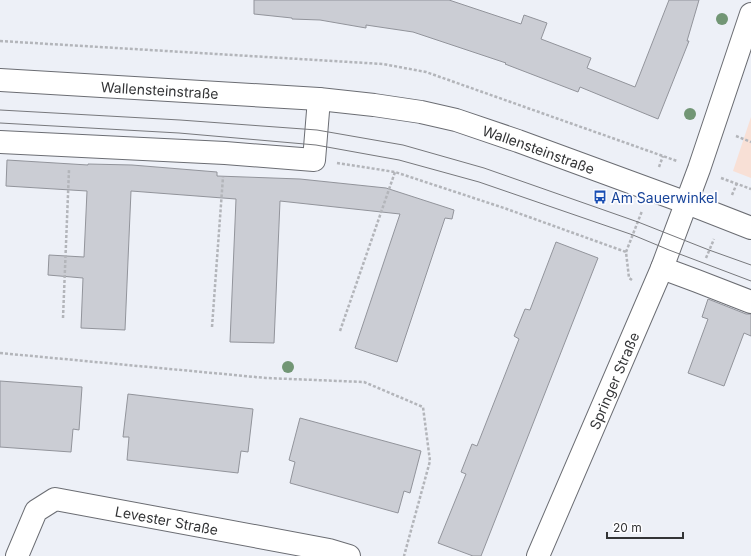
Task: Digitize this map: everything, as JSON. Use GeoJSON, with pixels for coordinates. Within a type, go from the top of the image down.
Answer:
{"type":"FeatureCollection","features":[{"type":"Feature","properties":{"kind":"street"},"geometry":{"type":"LineString","coordinates":[[687,203],[751,14]]}},
{"type":"Feature","properties":{"kind":"street","name":"Wallensteinstraße"},"geometry":{"type":"LineString","coordinates":[[0,80],[319,99],[421,112],[456,120],[518,141],[751,228]]}},
{"type":"Feature","properties":{"kind":"street"},"geometry":{"type":"LineString","coordinates":[[0,142],[225,152],[314,160],[319,99]]}},
{"type":"Feature","properties":{"kind":"street","name":"Springer Straße"},"geometry":{"type":"LineString","coordinates":[[538,556],[662,268],[687,203]]}},
{"type":"Feature","properties":{"kind":"street"},"geometry":{"type":"LineString","coordinates":[[662,268],[751,302]]}},
{"type":"Feature","properties":{"kind":"street","name":"Levester Straße"},"geometry":{"type":"LineString","coordinates":[[17,556],[36,511],[55,499],[329,550],[349,556]]}},
{"type":"Feature","properties":{"kind":"path"},"geometry":{"type":"LineString","coordinates":[[63,318],[70,146]]}},
{"type":"Feature","properties":{"kind":"path"},"geometry":{"type":"LineString","coordinates":[[212,327],[225,152]]}},
{"type":"Feature","properties":{"kind":"path"},"geometry":{"type":"LineString","coordinates":[[314,160],[394,172],[504,208],[626,252],[629,278],[653,288]]}},
{"type":"Feature","properties":{"kind":"path"},"geometry":{"type":"LineString","coordinates":[[340,331],[394,172]]}},
{"type":"Feature","properties":{"kind":"path"},"geometry":{"type":"LineString","coordinates":[[0,353],[266,378],[364,382],[424,408],[430,461],[404,556]]}},
{"type":"Feature","properties":{"kind":"shaded area"},"geometry":{"type":"Polygon","coordinates":[[[751,117],[751,178],[733,171],[751,117]]]}},
{"type":"Feature","properties":{"kind":"building"},"geometry":{"type":"Polygon","coordinates":[[[254,0],[449,0],[521,24],[524,15],[547,23],[541,39],[591,58],[587,68],[635,87],[669,0],[699,0],[687,41],[689,41],[658,119],[580,87],[578,92],[505,64],[506,63],[413,32],[366,25],[366,28],[320,20],[292,19],[254,14],[254,0]]]}},
{"type":"Feature","properties":{"kind":"building"},"geometry":{"type":"Polygon","coordinates":[[[7,160],[88,165],[132,165],[217,172],[217,176],[300,179],[386,188],[454,210],[452,219],[445,218],[397,362],[355,348],[400,214],[280,201],[274,343],[230,342],[236,199],[131,191],[125,330],[81,328],[83,278],[48,275],[49,255],[84,257],[87,191],[6,186],[7,160]]]}},
{"type":"Feature","properties":{"kind":"building"},"geometry":{"type":"Polygon","coordinates":[[[556,242],[598,258],[481,556],[473,556],[438,543],[466,474],[461,472],[472,444],[477,446],[519,339],[514,336],[525,309],[530,310],[556,242]]]}},
{"type":"Feature","properties":{"kind":"building"},"geometry":{"type":"Polygon","coordinates":[[[708,299],[746,314],[751,314],[751,336],[744,333],[724,386],[688,373],[708,319],[702,317],[708,299]]]}},
{"type":"Feature","properties":{"kind":"building"},"geometry":{"type":"Polygon","coordinates":[[[0,381],[82,387],[79,430],[73,429],[71,452],[0,447],[0,381]]]}},
{"type":"Feature","properties":{"kind":"building"},"geometry":{"type":"Polygon","coordinates":[[[128,394],[253,409],[248,452],[241,451],[238,473],[127,460],[129,437],[123,437],[128,394]]]}},
{"type":"Feature","properties":{"kind":"building"},"geometry":{"type":"Polygon","coordinates":[[[300,418],[421,451],[410,493],[404,491],[398,513],[290,483],[295,462],[289,460],[300,418]]]}},
{"type":"Feature","properties":{"kind":"tram line"},"geometry":{"type":"LineString","coordinates":[[0,110],[180,120],[317,130],[403,145],[484,168],[638,222],[751,265]]}},
{"type":"Feature","properties":{"kind":"tram line"},"geometry":{"type":"LineString","coordinates":[[0,123],[179,133],[316,145],[399,160],[479,182],[633,235],[751,281]]}},
{"type":"Feature","properties":{"kind":"place","name":"Am Sauerwinkel"},"geometry":{"type":"Point","coordinates":[600,197]}}]}
